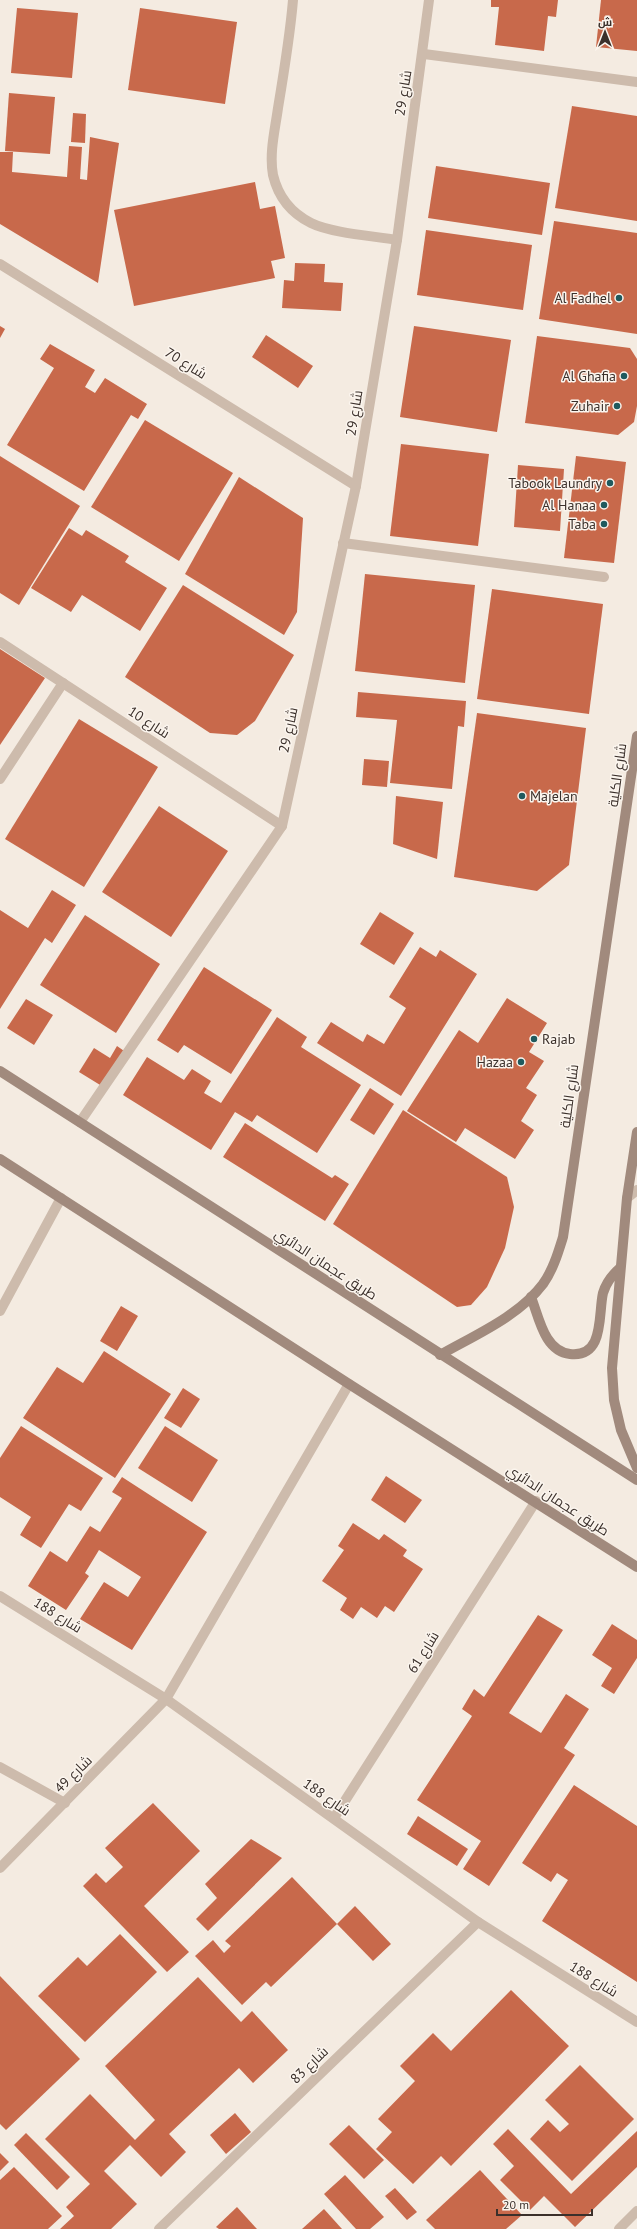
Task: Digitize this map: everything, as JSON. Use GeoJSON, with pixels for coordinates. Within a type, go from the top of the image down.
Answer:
{"type":"FeatureCollection","features":[{"type":"Feature","properties":{"kind":"main road","name":"شارع الكلية"},"geometry":{"type":"LineString","coordinates":[[440,1355],[504,1318],[531,1297],[543,1284],[555,1261],[563,1237],[637,736]]}},
{"type":"Feature","properties":{"kind":"main road","name":"طريق عجمان الدائري"},"geometry":{"type":"LineString","coordinates":[[0,1070],[440,1355],[637,1480]]}},
{"type":"Feature","properties":{"kind":"main road"},"geometry":{"type":"LineString","coordinates":[[637,1132],[627,1198],[612,1368],[614,1400],[621,1430],[637,1468]]}},
{"type":"Feature","properties":{"kind":"main road","name":"طريق عجمان الدائري"},"geometry":{"type":"LineString","coordinates":[[0,1159],[349,1384],[536,1501],[637,1567]]}},
{"type":"Feature","properties":{"kind":"main road"},"geometry":{"type":"LineString","coordinates":[[531,1297],[553,1347],[563,1353],[575,1355],[586,1351],[595,1343],[599,1332],[602,1301],[606,1285],[620,1268]]}},
{"type":"Feature","properties":{"kind":"street"},"geometry":{"type":"LineString","coordinates":[[293,0],[291,26],[273,139],[273,174],[278,190],[286,204],[298,216],[313,224],[397,240]]}},
{"type":"Feature","properties":{"kind":"street","name":"شارع 29"},"geometry":{"type":"LineString","coordinates":[[282,826],[356,486],[397,240],[411,130],[424,54],[429,0]]}},
{"type":"Feature","properties":{"kind":"street"},"geometry":{"type":"LineString","coordinates":[[424,54],[637,82]]}},
{"type":"Feature","properties":{"kind":"street","name":"شارع 70"},"geometry":{"type":"LineString","coordinates":[[0,264],[356,486]]}},
{"type":"Feature","properties":{"kind":"street"},"geometry":{"type":"LineString","coordinates":[[343,543],[604,577]]}},
{"type":"Feature","properties":{"kind":"street","name":"شارع 10"},"geometry":{"type":"LineString","coordinates":[[0,642],[282,826]]}},
{"type":"Feature","properties":{"kind":"street"},"geometry":{"type":"LineString","coordinates":[[0,779],[63,683]]}},
{"type":"Feature","properties":{"kind":"street"},"geometry":{"type":"LineString","coordinates":[[80,1122],[282,826]]}},
{"type":"Feature","properties":{"kind":"street"},"geometry":{"type":"LineString","coordinates":[[627,1198],[637,1190]]}},
{"type":"Feature","properties":{"kind":"street"},"geometry":{"type":"LineString","coordinates":[[0,1311],[61,1198]]}},
{"type":"Feature","properties":{"kind":"street","name":"شارع 49"},"geometry":{"type":"LineString","coordinates":[[0,1868],[166,1699],[349,1384]]}},
{"type":"Feature","properties":{"kind":"street","name":"شارع 61"},"geometry":{"type":"LineString","coordinates":[[334,1818],[536,1501]]}},
{"type":"Feature","properties":{"kind":"street","name":"شارع 188"},"geometry":{"type":"LineString","coordinates":[[0,1596],[166,1699],[478,1922],[637,2022]]}},
{"type":"Feature","properties":{"kind":"street"},"geometry":{"type":"LineString","coordinates":[[0,1767],[65,1803]]}},
{"type":"Feature","properties":{"kind":"street","name":"شارع 83"},"geometry":{"type":"LineString","coordinates":[[159,2229],[478,1922]]}},
{"type":"Feature","properties":{"kind":"street"},"geometry":{"type":"LineString","coordinates":[[619,2229],[637,2211]]}},
{"type":"Feature","properties":{"kind":"building"},"geometry":{"type":"Polygon","coordinates":[[[491,0],[558,0],[556,17],[548,16],[544,51],[495,45],[499,7],[491,7],[491,0]]]}},
{"type":"Feature","properties":{"kind":"building"},"geometry":{"type":"Polygon","coordinates":[[[601,0],[637,0],[637,51],[596,47],[601,0]]]}},
{"type":"Feature","properties":{"kind":"building"},"geometry":{"type":"Polygon","coordinates":[[[17,8],[78,13],[72,78],[11,73],[17,8]]]}},
{"type":"Feature","properties":{"kind":"building"},"geometry":{"type":"Polygon","coordinates":[[[140,8],[237,22],[225,104],[128,90],[140,8]]]}},
{"type":"Feature","properties":{"kind":"building"},"geometry":{"type":"Polygon","coordinates":[[[9,93],[55,97],[50,154],[5,151],[9,93]]]}},
{"type":"Feature","properties":{"kind":"building"},"geometry":{"type":"Polygon","coordinates":[[[572,106],[637,116],[637,221],[555,208],[572,106]]]}},
{"type":"Feature","properties":{"kind":"building"},"geometry":{"type":"Polygon","coordinates":[[[73,113],[86,114],[85,143],[71,142],[73,113]]]}},
{"type":"Feature","properties":{"kind":"building"},"geometry":{"type":"Polygon","coordinates":[[[90,137],[119,143],[98,283],[0,224],[0,152],[13,152],[12,172],[67,177],[69,146],[82,147],[80,179],[87,180],[90,137]]]}},
{"type":"Feature","properties":{"kind":"building"},"geometry":{"type":"Polygon","coordinates":[[[436,166],[550,183],[542,235],[428,218],[436,166]]]}},
{"type":"Feature","properties":{"kind":"building"},"geometry":{"type":"Polygon","coordinates":[[[255,182],[260,209],[275,206],[285,258],[271,261],[275,278],[134,306],[114,210],[255,182]]]}},
{"type":"Feature","properties":{"kind":"building"},"geometry":{"type":"Polygon","coordinates":[[[554,221],[637,233],[637,334],[539,319],[554,221]]]}},
{"type":"Feature","properties":{"kind":"building"},"geometry":{"type":"Polygon","coordinates":[[[426,230],[532,245],[523,310],[417,295],[426,230]]]}},
{"type":"Feature","properties":{"kind":"building"},"geometry":{"type":"Polygon","coordinates":[[[295,263],[325,264],[324,282],[343,283],[341,311],[282,308],[284,280],[294,281],[295,263]]]}},
{"type":"Feature","properties":{"kind":"building"},"geometry":{"type":"Polygon","coordinates":[[[0,326],[5,329],[0,338],[0,326]]]}},
{"type":"Feature","properties":{"kind":"building"},"geometry":{"type":"Polygon","coordinates":[[[414,326],[511,340],[497,432],[400,417],[414,326]]]}},
{"type":"Feature","properties":{"kind":"building"},"geometry":{"type":"Polygon","coordinates":[[[266,335],[313,366],[298,388],[252,357],[266,335]]]}},
{"type":"Feature","properties":{"kind":"building"},"geometry":{"type":"Polygon","coordinates":[[[537,336],[630,348],[637,359],[637,406],[634,422],[618,435],[525,423],[537,336]]]}},
{"type":"Feature","properties":{"kind":"building"},"geometry":{"type":"Polygon","coordinates":[[[50,344],[95,370],[85,387],[95,393],[105,378],[147,404],[138,419],[131,415],[84,491],[7,445],[54,368],[40,359],[50,344]]]}},
{"type":"Feature","properties":{"kind":"building"},"geometry":{"type":"Polygon","coordinates":[[[145,420],[233,473],[179,561],[91,507],[145,420]]]}},
{"type":"Feature","properties":{"kind":"building"},"geometry":{"type":"Polygon","coordinates":[[[401,444],[489,454],[478,546],[390,536],[401,444]]]}},
{"type":"Feature","properties":{"kind":"building"},"geometry":{"type":"Polygon","coordinates":[[[0,456],[80,506],[19,605],[0,593],[0,456]]]}},
{"type":"Feature","properties":{"kind":"building"},"geometry":{"type":"Polygon","coordinates":[[[576,456],[626,462],[614,563],[564,558],[576,456]]]}},
{"type":"Feature","properties":{"kind":"building"},"geometry":{"type":"Polygon","coordinates":[[[518,465],[564,469],[560,531],[514,527],[518,465]]]}},
{"type":"Feature","properties":{"kind":"building"},"geometry":{"type":"Polygon","coordinates":[[[239,477],[303,518],[297,612],[284,635],[185,574],[239,477]]]}},
{"type":"Feature","properties":{"kind":"building"},"geometry":{"type":"Polygon","coordinates":[[[69,528],[82,536],[86,530],[129,556],[125,562],[167,588],[140,631],[82,595],[71,612],[31,588],[69,528]]]}},
{"type":"Feature","properties":{"kind":"building"},"geometry":{"type":"Polygon","coordinates":[[[365,574],[475,585],[465,683],[355,671],[365,574]]]}},
{"type":"Feature","properties":{"kind":"building"},"geometry":{"type":"Polygon","coordinates":[[[183,585],[294,655],[255,721],[237,735],[210,733],[125,677],[183,585]]]}},
{"type":"Feature","properties":{"kind":"building"},"geometry":{"type":"Polygon","coordinates":[[[492,589],[603,604],[589,714],[477,699],[492,589]]]}},
{"type":"Feature","properties":{"kind":"building"},"geometry":{"type":"Polygon","coordinates":[[[0,649],[45,678],[0,745],[0,649]]]}},
{"type":"Feature","properties":{"kind":"building"},"geometry":{"type":"Polygon","coordinates":[[[358,692],[466,701],[464,727],[458,726],[452,789],[390,783],[397,720],[356,717],[358,692]]]}},
{"type":"Feature","properties":{"kind":"building","name":"Majelan"},"geometry":{"type":"Polygon","coordinates":[[[477,713],[586,728],[569,865],[537,891],[454,877],[477,713]]]}},
{"type":"Feature","properties":{"kind":"building"},"geometry":{"type":"Polygon","coordinates":[[[79,719],[158,767],[84,887],[5,839],[79,719]]]}},
{"type":"Feature","properties":{"kind":"building"},"geometry":{"type":"Polygon","coordinates":[[[364,759],[389,761],[387,787],[362,785],[364,759]]]}},
{"type":"Feature","properties":{"kind":"building"},"geometry":{"type":"Polygon","coordinates":[[[396,796],[443,802],[437,859],[393,844],[396,796]]]}},
{"type":"Feature","properties":{"kind":"building"},"geometry":{"type":"Polygon","coordinates":[[[159,806],[228,851],[171,937],[102,892],[159,806]]]}},
{"type":"Feature","properties":{"kind":"building"},"geometry":{"type":"Polygon","coordinates":[[[52,890],[76,905],[52,943],[45,938],[0,1009],[0,910],[28,928],[52,890]]]}},
{"type":"Feature","properties":{"kind":"building"},"geometry":{"type":"Polygon","coordinates":[[[380,912],[414,933],[394,965],[360,944],[380,912]]]}},
{"type":"Feature","properties":{"kind":"building"},"geometry":{"type":"Polygon","coordinates":[[[85,915],[160,964],[116,1033],[40,985],[85,915]]]}},
{"type":"Feature","properties":{"kind":"building"},"geometry":{"type":"Polygon","coordinates":[[[420,947],[436,957],[440,950],[477,974],[401,1096],[317,1043],[331,1022],[363,1042],[367,1034],[384,1044],[406,1008],[389,997],[420,947]]]}},
{"type":"Feature","properties":{"kind":"building"},"geometry":{"type":"Polygon","coordinates":[[[204,967],[272,1010],[231,1074],[184,1045],[178,1053],[157,1040],[204,967]]]}},
{"type":"Feature","properties":{"kind":"building"},"geometry":{"type":"Polygon","coordinates":[[[507,998],[547,1023],[529,1052],[544,1061],[526,1088],[537,1095],[521,1121],[534,1130],[515,1159],[465,1128],[456,1142],[407,1111],[459,1030],[478,1043],[507,998]]]}},
{"type":"Feature","properties":{"kind":"building"},"geometry":{"type":"Polygon","coordinates":[[[26,999],[53,1015],[34,1045],[7,1028],[26,999]]]}},
{"type":"Feature","properties":{"kind":"building"},"geometry":{"type":"Polygon","coordinates":[[[277,1017],[307,1037],[301,1047],[361,1085],[317,1153],[257,1115],[252,1122],[235,1112],[211,1150],[123,1095],[147,1057],[184,1080],[192,1069],[211,1081],[204,1093],[221,1103],[277,1017]]]}},
{"type":"Feature","properties":{"kind":"building"},"geometry":{"type":"Polygon","coordinates":[[[117,1046],[127,1053],[105,1088],[79,1072],[94,1048],[110,1058],[117,1046]]]}},
{"type":"Feature","properties":{"kind":"building"},"geometry":{"type":"Polygon","coordinates":[[[370,1088],[394,1104],[374,1135],[350,1120],[370,1088]]]}},
{"type":"Feature","properties":{"kind":"building"},"geometry":{"type":"Polygon","coordinates":[[[403,1110],[507,1177],[514,1207],[505,1248],[487,1287],[471,1305],[457,1307],[333,1224],[403,1110]]]}},
{"type":"Feature","properties":{"kind":"building"},"geometry":{"type":"Polygon","coordinates":[[[245,1123],[332,1178],[335,1175],[349,1184],[325,1221],[223,1157],[245,1123]]]}},
{"type":"Feature","properties":{"kind":"building"},"geometry":{"type":"Polygon","coordinates":[[[121,1306],[138,1316],[117,1351],[100,1341],[121,1306]]]}},
{"type":"Feature","properties":{"kind":"building"},"geometry":{"type":"Polygon","coordinates":[[[104,1351],[171,1394],[115,1478],[23,1418],[57,1367],[83,1383],[104,1351]]]}},
{"type":"Feature","properties":{"kind":"building"},"geometry":{"type":"Polygon","coordinates":[[[183,1388],[200,1399],[181,1428],[164,1418],[183,1388]]]}},
{"type":"Feature","properties":{"kind":"building"},"geometry":{"type":"Polygon","coordinates":[[[21,1426],[103,1478],[81,1511],[69,1504],[41,1548],[20,1535],[31,1517],[0,1497],[0,1458],[21,1426]]]}},
{"type":"Feature","properties":{"kind":"building"},"geometry":{"type":"Polygon","coordinates":[[[165,1426],[218,1460],[192,1502],[138,1468],[165,1426]]]}},
{"type":"Feature","properties":{"kind":"building"},"geometry":{"type":"Polygon","coordinates":[[[386,1476],[422,1500],[405,1523],[371,1500],[386,1476]]]}},
{"type":"Feature","properties":{"kind":"building"},"geometry":{"type":"Polygon","coordinates":[[[122,1477],[207,1532],[132,1650],[80,1619],[104,1582],[128,1597],[141,1577],[99,1550],[85,1573],[89,1576],[66,1610],[28,1586],[50,1551],[67,1562],[90,1526],[100,1532],[122,1498],[112,1492],[122,1477]]]}},
{"type":"Feature","properties":{"kind":"building"},"geometry":{"type":"Polygon","coordinates":[[[353,1523],[379,1540],[384,1534],[407,1550],[403,1556],[423,1569],[394,1612],[385,1606],[377,1618],[361,1607],[353,1619],[340,1610],[347,1598],[322,1581],[344,1550],[338,1546],[353,1523]]]}},
{"type":"Feature","properties":{"kind":"building"},"geometry":{"type":"Polygon","coordinates":[[[538,1615],[563,1630],[509,1713],[541,1733],[566,1694],[589,1709],[564,1748],[575,1755],[489,1886],[463,1869],[481,1841],[417,1800],[472,1716],[462,1709],[474,1689],[484,1697],[538,1615]]]}},
{"type":"Feature","properties":{"kind":"building"},"geometry":{"type":"Polygon","coordinates":[[[612,1624],[637,1640],[637,1658],[614,1694],[601,1686],[612,1668],[592,1655],[612,1624]]]}},
{"type":"Feature","properties":{"kind":"building"},"geometry":{"type":"Polygon","coordinates":[[[574,1785],[637,1826],[637,1982],[542,1921],[568,1880],[557,1873],[551,1882],[522,1863],[574,1785]]]}},
{"type":"Feature","properties":{"kind":"building"},"geometry":{"type":"Polygon","coordinates":[[[153,1803],[200,1851],[144,1906],[189,1952],[167,1972],[83,1886],[96,1873],[106,1883],[123,1867],[105,1848],[153,1803]]]}},
{"type":"Feature","properties":{"kind":"building"},"geometry":{"type":"Polygon","coordinates":[[[418,1816],[468,1849],[457,1866],[407,1834],[418,1816]]]}},
{"type":"Feature","properties":{"kind":"building"},"geometry":{"type":"Polygon","coordinates":[[[251,1839],[282,1858],[208,1931],[196,1919],[217,1898],[205,1884],[251,1839]]]}},
{"type":"Feature","properties":{"kind":"building"},"geometry":{"type":"Polygon","coordinates":[[[292,1877],[337,1924],[271,1987],[266,1982],[242,2005],[195,1956],[213,1940],[224,1953],[231,1946],[225,1941],[292,1877]]]}},
{"type":"Feature","properties":{"kind":"building"},"geometry":{"type":"Polygon","coordinates":[[[355,1906],[391,1944],[373,1961],[337,1924],[355,1906]]]}},
{"type":"Feature","properties":{"kind":"building"},"geometry":{"type":"Polygon","coordinates":[[[120,1934],[157,1972],[85,2042],[38,1996],[78,1957],[87,1966],[120,1934]]]}},
{"type":"Feature","properties":{"kind":"building"},"geometry":{"type":"Polygon","coordinates":[[[0,1976],[80,2059],[6,2130],[0,2124],[0,1976]]]}},
{"type":"Feature","properties":{"kind":"building"},"geometry":{"type":"Polygon","coordinates":[[[198,1977],[241,2022],[252,2011],[288,2050],[253,2083],[239,2068],[169,2134],[186,2152],[161,2177],[130,2145],[104,2171],[137,2204],[111,2229],[60,2229],[74,2216],[66,2207],[90,2184],[45,2139],[90,2094],[135,2140],[155,2120],[105,2066],[198,1977]]]}},
{"type":"Feature","properties":{"kind":"building"},"geometry":{"type":"Polygon","coordinates":[[[511,1990],[569,2046],[451,2166],[441,2156],[413,2184],[376,2149],[392,2132],[378,2119],[415,2081],[400,2066],[433,2033],[451,2051],[511,1990]]]}},
{"type":"Feature","properties":{"kind":"building"},"geometry":{"type":"Polygon","coordinates":[[[580,2065],[634,2119],[572,2181],[530,2139],[548,2120],[560,2132],[569,2124],[545,2100],[580,2065]]]}},
{"type":"Feature","properties":{"kind":"building"},"geometry":{"type":"Polygon","coordinates":[[[235,2113],[251,2132],[226,2154],[210,2135],[235,2113]]]}},
{"type":"Feature","properties":{"kind":"building"},"geometry":{"type":"Polygon","coordinates":[[[349,2125],[384,2160],[364,2179],[329,2144],[349,2125]]]}},
{"type":"Feature","properties":{"kind":"building"},"geometry":{"type":"Polygon","coordinates":[[[508,2129],[571,2194],[637,2131],[637,2167],[575,2227],[544,2196],[530,2210],[500,2180],[514,2166],[493,2144],[508,2129]]]}},
{"type":"Feature","properties":{"kind":"building"},"geometry":{"type":"Polygon","coordinates":[[[26,2133],[70,2177],[57,2190],[14,2145],[26,2133]]]}},
{"type":"Feature","properties":{"kind":"building"},"geometry":{"type":"Polygon","coordinates":[[[0,2153],[9,2162],[0,2171],[0,2153]]]}},
{"type":"Feature","properties":{"kind":"building"},"geometry":{"type":"Polygon","coordinates":[[[14,2167],[62,2216],[48,2229],[0,2229],[0,2180],[14,2167]]]}},
{"type":"Feature","properties":{"kind":"building"},"geometry":{"type":"Polygon","coordinates":[[[480,2170],[522,2215],[506,2229],[435,2229],[426,2220],[480,2170]]]}},
{"type":"Feature","properties":{"kind":"building"},"geometry":{"type":"Polygon","coordinates":[[[345,2175],[384,2217],[370,2229],[356,2229],[324,2194],[345,2175]]]}},
{"type":"Feature","properties":{"kind":"building"},"geometry":{"type":"Polygon","coordinates":[[[395,2188],[417,2212],[407,2220],[385,2196],[395,2188]]]}},
{"type":"Feature","properties":{"kind":"building"},"geometry":{"type":"Polygon","coordinates":[[[237,2207],[257,2229],[219,2229],[216,2227],[237,2207]]]}},
{"type":"Feature","properties":{"kind":"building"},"geometry":{"type":"Polygon","coordinates":[[[324,2209],[342,2229],[302,2229],[324,2209]]]}},
{"type":"Feature","properties":{"kind":"place","name":"Al Fadhel"},"geometry":{"type":"Point","coordinates":[619,298]}},
{"type":"Feature","properties":{"kind":"place","name":"Al Ghafia"},"geometry":{"type":"Point","coordinates":[624,376]}},
{"type":"Feature","properties":{"kind":"place","name":"Zuhair"},"geometry":{"type":"Point","coordinates":[617,406]}},
{"type":"Feature","properties":{"kind":"place","name":"Tabook Laundry"},"geometry":{"type":"Point","coordinates":[610,483]}},
{"type":"Feature","properties":{"kind":"place","name":"Al Hanaa"},"geometry":{"type":"Point","coordinates":[604,505]}},
{"type":"Feature","properties":{"kind":"place","name":"Taba"},"geometry":{"type":"Point","coordinates":[604,524]}},
{"type":"Feature","properties":{"kind":"place","name":"Majelan"},"geometry":{"type":"Point","coordinates":[522,796]}},
{"type":"Feature","properties":{"kind":"place","name":"Rajab"},"geometry":{"type":"Point","coordinates":[534,1039]}},
{"type":"Feature","properties":{"kind":"place","name":"Hazaa"},"geometry":{"type":"Point","coordinates":[521,1062]}}]}
